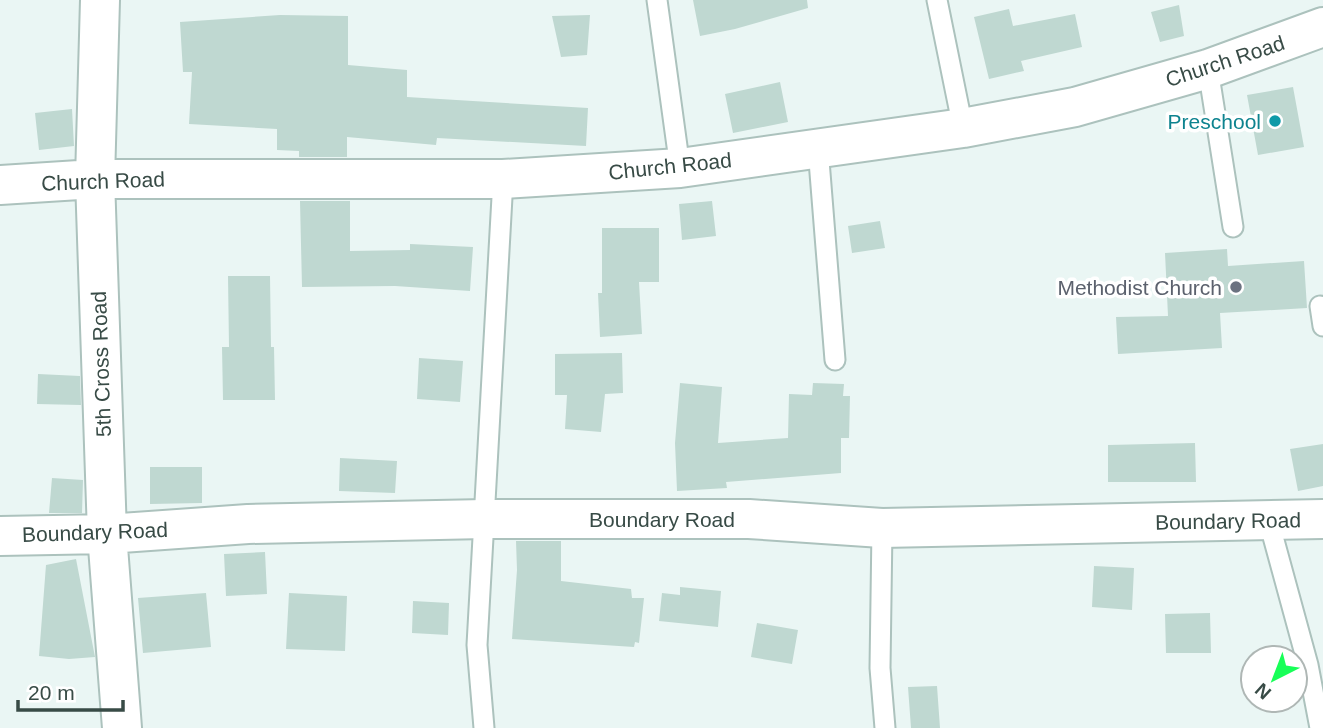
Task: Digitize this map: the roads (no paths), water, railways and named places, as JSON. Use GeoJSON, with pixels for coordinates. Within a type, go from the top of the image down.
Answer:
{"type":"FeatureCollection","features":[{"type":"Feature","properties":{"kind":"street","name":"5th Cross Road"},"geometry":{"type":"LineString","coordinates":[[100,0],[95,179],[107,534],[122,728]]}},
{"type":"Feature","properties":{"kind":"street","name":"Church Road"},"geometry":{"type":"LineString","coordinates":[[0,185],[95,179],[503,179],[680,168],[963,128],[1075,107],[1208,69],[1323,27]]}},
{"type":"Feature","properties":{"kind":"street","name":"Boundary Road"},"geometry":{"type":"LineString","coordinates":[[0,536],[107,534],[248,524],[485,519],[750,519],[882,528],[1323,519]]}},
{"type":"Feature","properties":{"kind":"lane"},"geometry":{"type":"LineString","coordinates":[[657,0],[680,168]]}},
{"type":"Feature","properties":{"kind":"lane"},"geometry":{"type":"LineString","coordinates":[[937,0],[963,128]]}},
{"type":"Feature","properties":{"kind":"lane"},"geometry":{"type":"LineString","coordinates":[[1208,69],[1233,227]]}},
{"type":"Feature","properties":{"kind":"lane"},"geometry":{"type":"LineString","coordinates":[[818,148],[835,360]]}},
{"type":"Feature","properties":{"kind":"lane"},"geometry":{"type":"LineString","coordinates":[[484,728],[477,645],[503,179]]}},
{"type":"Feature","properties":{"kind":"lane"},"geometry":{"type":"LineString","coordinates":[[1320,306],[1323,326]]}},
{"type":"Feature","properties":{"kind":"lane"},"geometry":{"type":"LineString","coordinates":[[1269,522],[1316,665],[1320,728]]}},
{"type":"Feature","properties":{"kind":"lane"},"geometry":{"type":"LineString","coordinates":[[882,528],[880,668],[886,728]]}},
{"type":"Feature","properties":{"kind":"place","name":"Preschool"},"geometry":{"type":"Point","coordinates":[1275,121]}},
{"type":"Feature","properties":{"kind":"place","name":"Methodist Church"},"geometry":{"type":"Point","coordinates":[1236,287]}}]}
